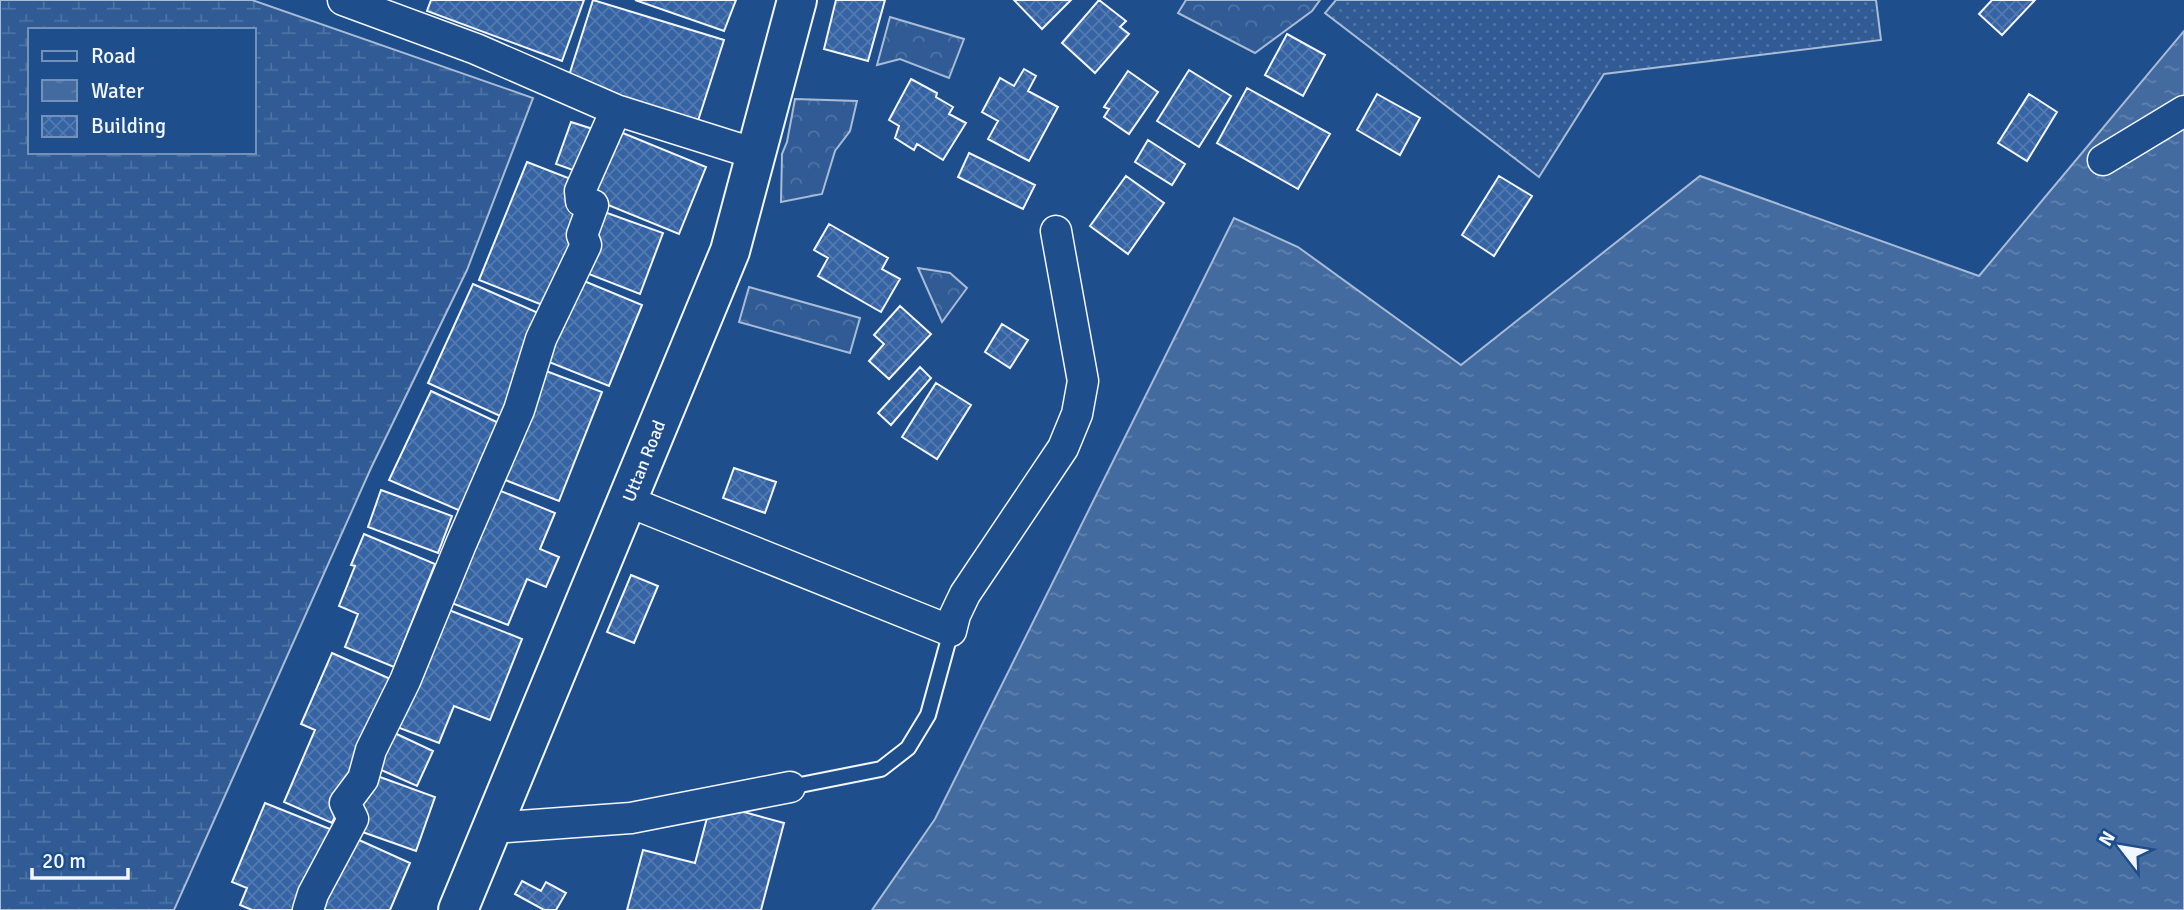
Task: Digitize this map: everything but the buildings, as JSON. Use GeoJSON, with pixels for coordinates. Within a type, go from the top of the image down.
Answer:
{"type":"FeatureCollection","features":[{"type":"Feature","properties":{"kind":"main road","name":"Uttan Road"},"geometry":{"type":"LineString","coordinates":[[458,910],[730,251],[797,0]]}},
{"type":"Feature","properties":{"kind":"street"},"geometry":{"type":"LineString","coordinates":[[343,0],[477,49],[616,110],[756,154]]}},
{"type":"Feature","properties":{"kind":"street"},"geometry":{"type":"LineString","coordinates":[[307,910],[353,819],[345,803],[363,779],[371,750],[405,681],[519,410],[541,339],[586,245],[582,235],[593,205],[581,201],[580,191],[616,110]]}},
{"type":"Feature","properties":{"kind":"street"},"geometry":{"type":"LineString","coordinates":[[2103,160],[2184,111]]}},
{"type":"Feature","properties":{"kind":"street"},"geometry":{"type":"LineString","coordinates":[[627,501],[951,631],[965,594],[1063,448],[1077,414],[1083,381],[1056,231]]}},
{"type":"Feature","properties":{"kind":"street"},"geometry":{"type":"LineString","coordinates":[[492,828],[631,818],[790,787]]}},
{"type":"Feature","properties":{"kind":"lane"},"geometry":{"type":"LineString","coordinates":[[790,787],[881,769],[908,748],[928,715],[951,631]]}},
{"type":"Feature","properties":{"kind":"green space"},"geometry":{"type":"Polygon","coordinates":[[[0,0],[252,0],[533,98],[467,270],[371,468],[174,910],[0,910],[0,0]]]}},
{"type":"Feature","properties":{"kind":"green space"},"geometry":{"type":"Polygon","coordinates":[[[1186,0],[1320,0],[1312,11],[1255,53],[1178,13],[1186,0]]]}},
{"type":"Feature","properties":{"kind":"green space"},"geometry":{"type":"Polygon","coordinates":[[[1336,0],[1876,0],[1881,40],[1604,74],[1539,177],[1325,13],[1336,0]]]}},
{"type":"Feature","properties":{"kind":"green space"},"geometry":{"type":"Polygon","coordinates":[[[890,17],[964,39],[949,78],[900,59],[877,65],[890,17]]]}},
{"type":"Feature","properties":{"kind":"green space"},"geometry":{"type":"Polygon","coordinates":[[[795,99],[857,101],[850,131],[835,151],[822,194],[781,202],[782,154],[787,142],[795,99]]]}},
{"type":"Feature","properties":{"kind":"green space"},"geometry":{"type":"Polygon","coordinates":[[[918,268],[950,273],[967,288],[942,322],[918,268]]]}},
{"type":"Feature","properties":{"kind":"green space"},"geometry":{"type":"Polygon","coordinates":[[[749,287],[860,318],[850,353],[739,322],[749,287]]]}},
{"type":"Feature","properties":{"kind":"water"},"geometry":{"type":"Polygon","coordinates":[[[2184,31],[2184,910],[872,910],[935,819],[1234,218],[1298,247],[1461,365],[1700,176],[1979,276],[2184,31]]]}}]}
